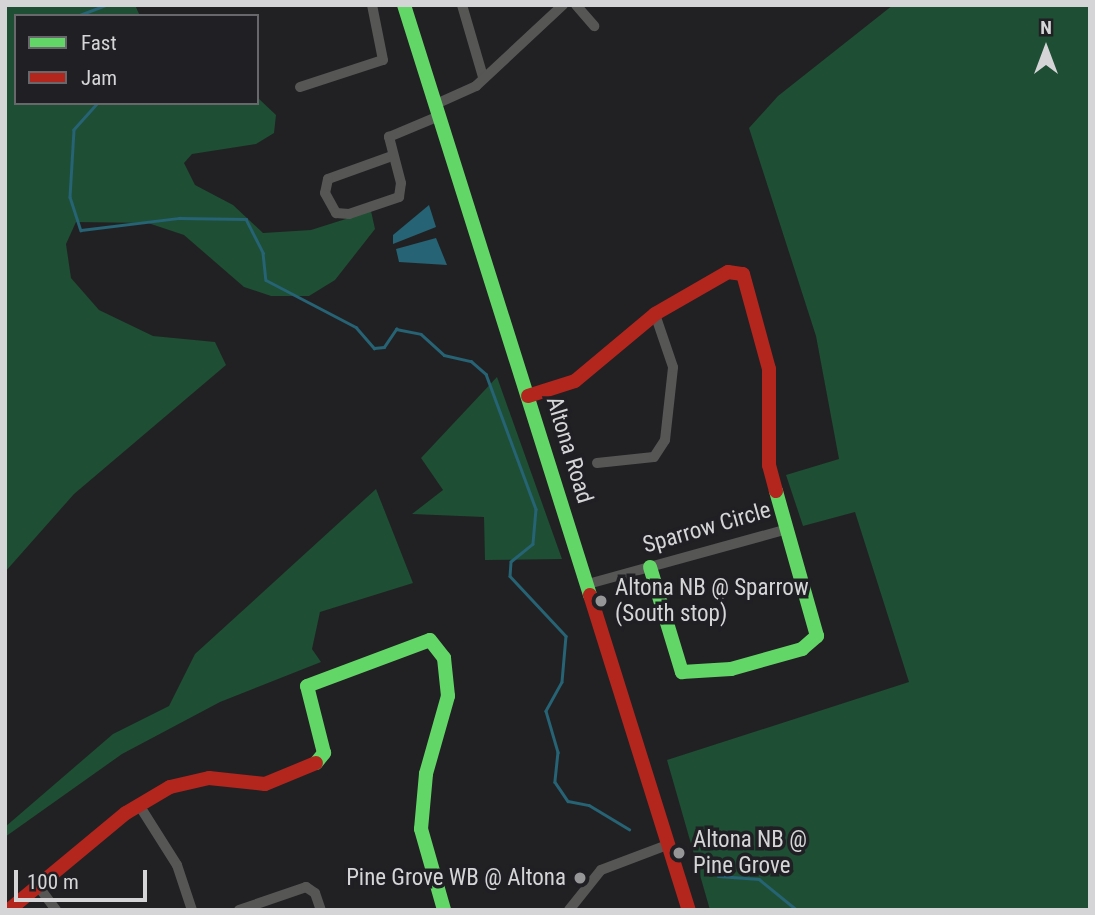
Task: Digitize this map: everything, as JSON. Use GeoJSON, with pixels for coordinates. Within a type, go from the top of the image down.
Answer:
{"type":"FeatureCollection","features":[{"type":"Feature","properties":{"kind":"street"},"geometry":{"type":"LineString","coordinates":[[300,88],[383,60],[372,5]]}},
{"type":"Feature","properties":{"kind":"street","name":"Altona Road"},"geometry":{"type":"LineString","coordinates":[[404,5],[689,910]]}},
{"type":"Feature","properties":{"kind":"street"},"geometry":{"type":"LineString","coordinates":[[462,5],[482,77]]}},
{"type":"Feature","properties":{"kind":"street"},"geometry":{"type":"LineString","coordinates":[[392,156],[328,179],[325,193],[336,213],[399,197],[391,135],[437,110],[482,77],[564,5]]}},
{"type":"Feature","properties":{"kind":"street"},"geometry":{"type":"LineString","coordinates":[[576,5],[594,26]]}},
{"type":"Feature","properties":{"kind":"street","name":"Sparrow Circle"},"geometry":{"type":"LineString","coordinates":[[528,396],[575,381],[655,314],[728,272],[743,274],[769,369],[766,447],[788,529],[588,584]]}},
{"type":"Feature","properties":{"kind":"street"},"geometry":{"type":"LineString","coordinates":[[597,463],[654,457],[665,440],[673,367],[655,314]]}},
{"type":"Feature","properties":{"kind":"street"},"geometry":{"type":"LineString","coordinates":[[650,567],[682,672],[731,669],[802,649],[817,636],[788,529]]}},
{"type":"Feature","properties":{"kind":"street"},"geometry":{"type":"LineString","coordinates":[[9,910],[139,805],[190,780],[265,784],[313,767],[324,754],[307,686],[430,640],[444,658],[448,696],[426,774],[421,829],[443,910]]}},
{"type":"Feature","properties":{"kind":"street"},"geometry":{"type":"LineString","coordinates":[[139,805],[177,865],[192,910]]}},
{"type":"Feature","properties":{"kind":"street"},"geometry":{"type":"LineString","coordinates":[[569,910],[601,870],[667,845]]}},
{"type":"Feature","properties":{"kind":"street"},"geometry":{"type":"LineString","coordinates":[[38,886],[56,910]]}},
{"type":"Feature","properties":{"kind":"street"},"geometry":{"type":"LineString","coordinates":[[239,910],[306,887],[316,892],[321,910]]}},
{"type":"Feature","properties":{"kind":"green space"},"geometry":{"type":"Polygon","coordinates":[[[5,5],[135,5],[139,14],[14,14],[14,105],[259,105],[259,99],[276,115],[274,133],[256,144],[192,154],[184,163],[195,185],[233,205],[263,233],[311,230],[371,211],[375,229],[335,280],[309,296],[271,296],[244,287],[184,235],[148,223],[76,222],[66,244],[71,278],[99,310],[153,336],[215,342],[226,365],[74,494],[5,572],[5,5]]]}},
{"type":"Feature","properties":{"kind":"green space"},"geometry":{"type":"Polygon","coordinates":[[[893,5],[1090,5],[1090,910],[710,910],[667,760],[909,682],[855,512],[803,526],[786,475],[839,459],[816,336],[749,128],[778,96],[893,5]]]}},
{"type":"Feature","properties":{"kind":"green space"},"geometry":{"type":"Polygon","coordinates":[[[497,377],[562,559],[485,560],[484,517],[412,514],[443,490],[421,458],[497,377]]]}},
{"type":"Feature","properties":{"kind":"green space"},"geometry":{"type":"Polygon","coordinates":[[[376,489],[413,583],[320,612],[312,649],[321,662],[220,702],[122,754],[5,837],[5,827],[113,734],[169,706],[195,654],[376,489]]]}},
{"type":"Feature","properties":{"kind":"water"},"geometry":{"type":"Polygon","coordinates":[[[429,205],[436,227],[393,244],[393,235],[429,205]]]}},
{"type":"Feature","properties":{"kind":"water"},"geometry":{"type":"Polygon","coordinates":[[[436,238],[447,265],[399,262],[396,249],[436,238]]]}},
{"type":"Feature","properties":{"kind":"waterway"},"geometry":{"type":"LineString","coordinates":[[82,14],[105,5]]}},
{"type":"Feature","properties":{"kind":"waterway"},"geometry":{"type":"LineString","coordinates":[[96,105],[74,130],[70,197],[81,230],[179,218],[246,219],[263,253],[266,280],[356,327],[374,348],[384,347],[396,329],[421,334],[444,355],[471,361],[486,374],[536,509],[533,544],[511,562],[510,576],[566,636],[562,682],[546,711],[558,752],[555,782],[568,801],[589,805],[629,829]]}},
{"type":"Feature","properties":{"kind":"waterway"},"geometry":{"type":"LineString","coordinates":[[718,876],[759,879],[797,910]]}},
{"type":"Feature","properties":{"kind":"traffic: fast"},"geometry":{"type":"LineString","coordinates":[[404,5],[590,595]]}},
{"type":"Feature","properties":{"kind":"traffic: fast"},"geometry":{"type":"LineString","coordinates":[[650,567],[682,672],[731,669],[802,649],[817,636],[776,491]]}},
{"type":"Feature","properties":{"kind":"traffic: fast"},"geometry":{"type":"LineString","coordinates":[[316,763],[324,753],[307,686],[430,640],[444,658],[448,696],[426,774],[421,829],[444,910]]}},
{"type":"Feature","properties":{"kind":"traffic: jam"},"geometry":{"type":"LineString","coordinates":[[528,396],[575,381],[655,314],[728,272],[743,274],[769,369],[769,465],[776,491]]}},
{"type":"Feature","properties":{"kind":"traffic: jam"},"geometry":{"type":"LineString","coordinates":[[590,595],[689,910]]}},
{"type":"Feature","properties":{"kind":"traffic: jam"},"geometry":{"type":"LineString","coordinates":[[9,910],[126,813],[170,787],[209,778],[265,784],[316,763]]}},
{"type":"Feature","properties":{"kind":"place","name":"Altona NB @ Sparrow (South stop)"},"geometry":{"type":"Point","coordinates":[601,601]}},
{"type":"Feature","properties":{"kind":"place","name":"Altona NB @ Pine Grove"},"geometry":{"type":"Point","coordinates":[679,853]}},
{"type":"Feature","properties":{"kind":"place","name":"Pine Grove WB @ Altona"},"geometry":{"type":"Point","coordinates":[580,878]}}]}
